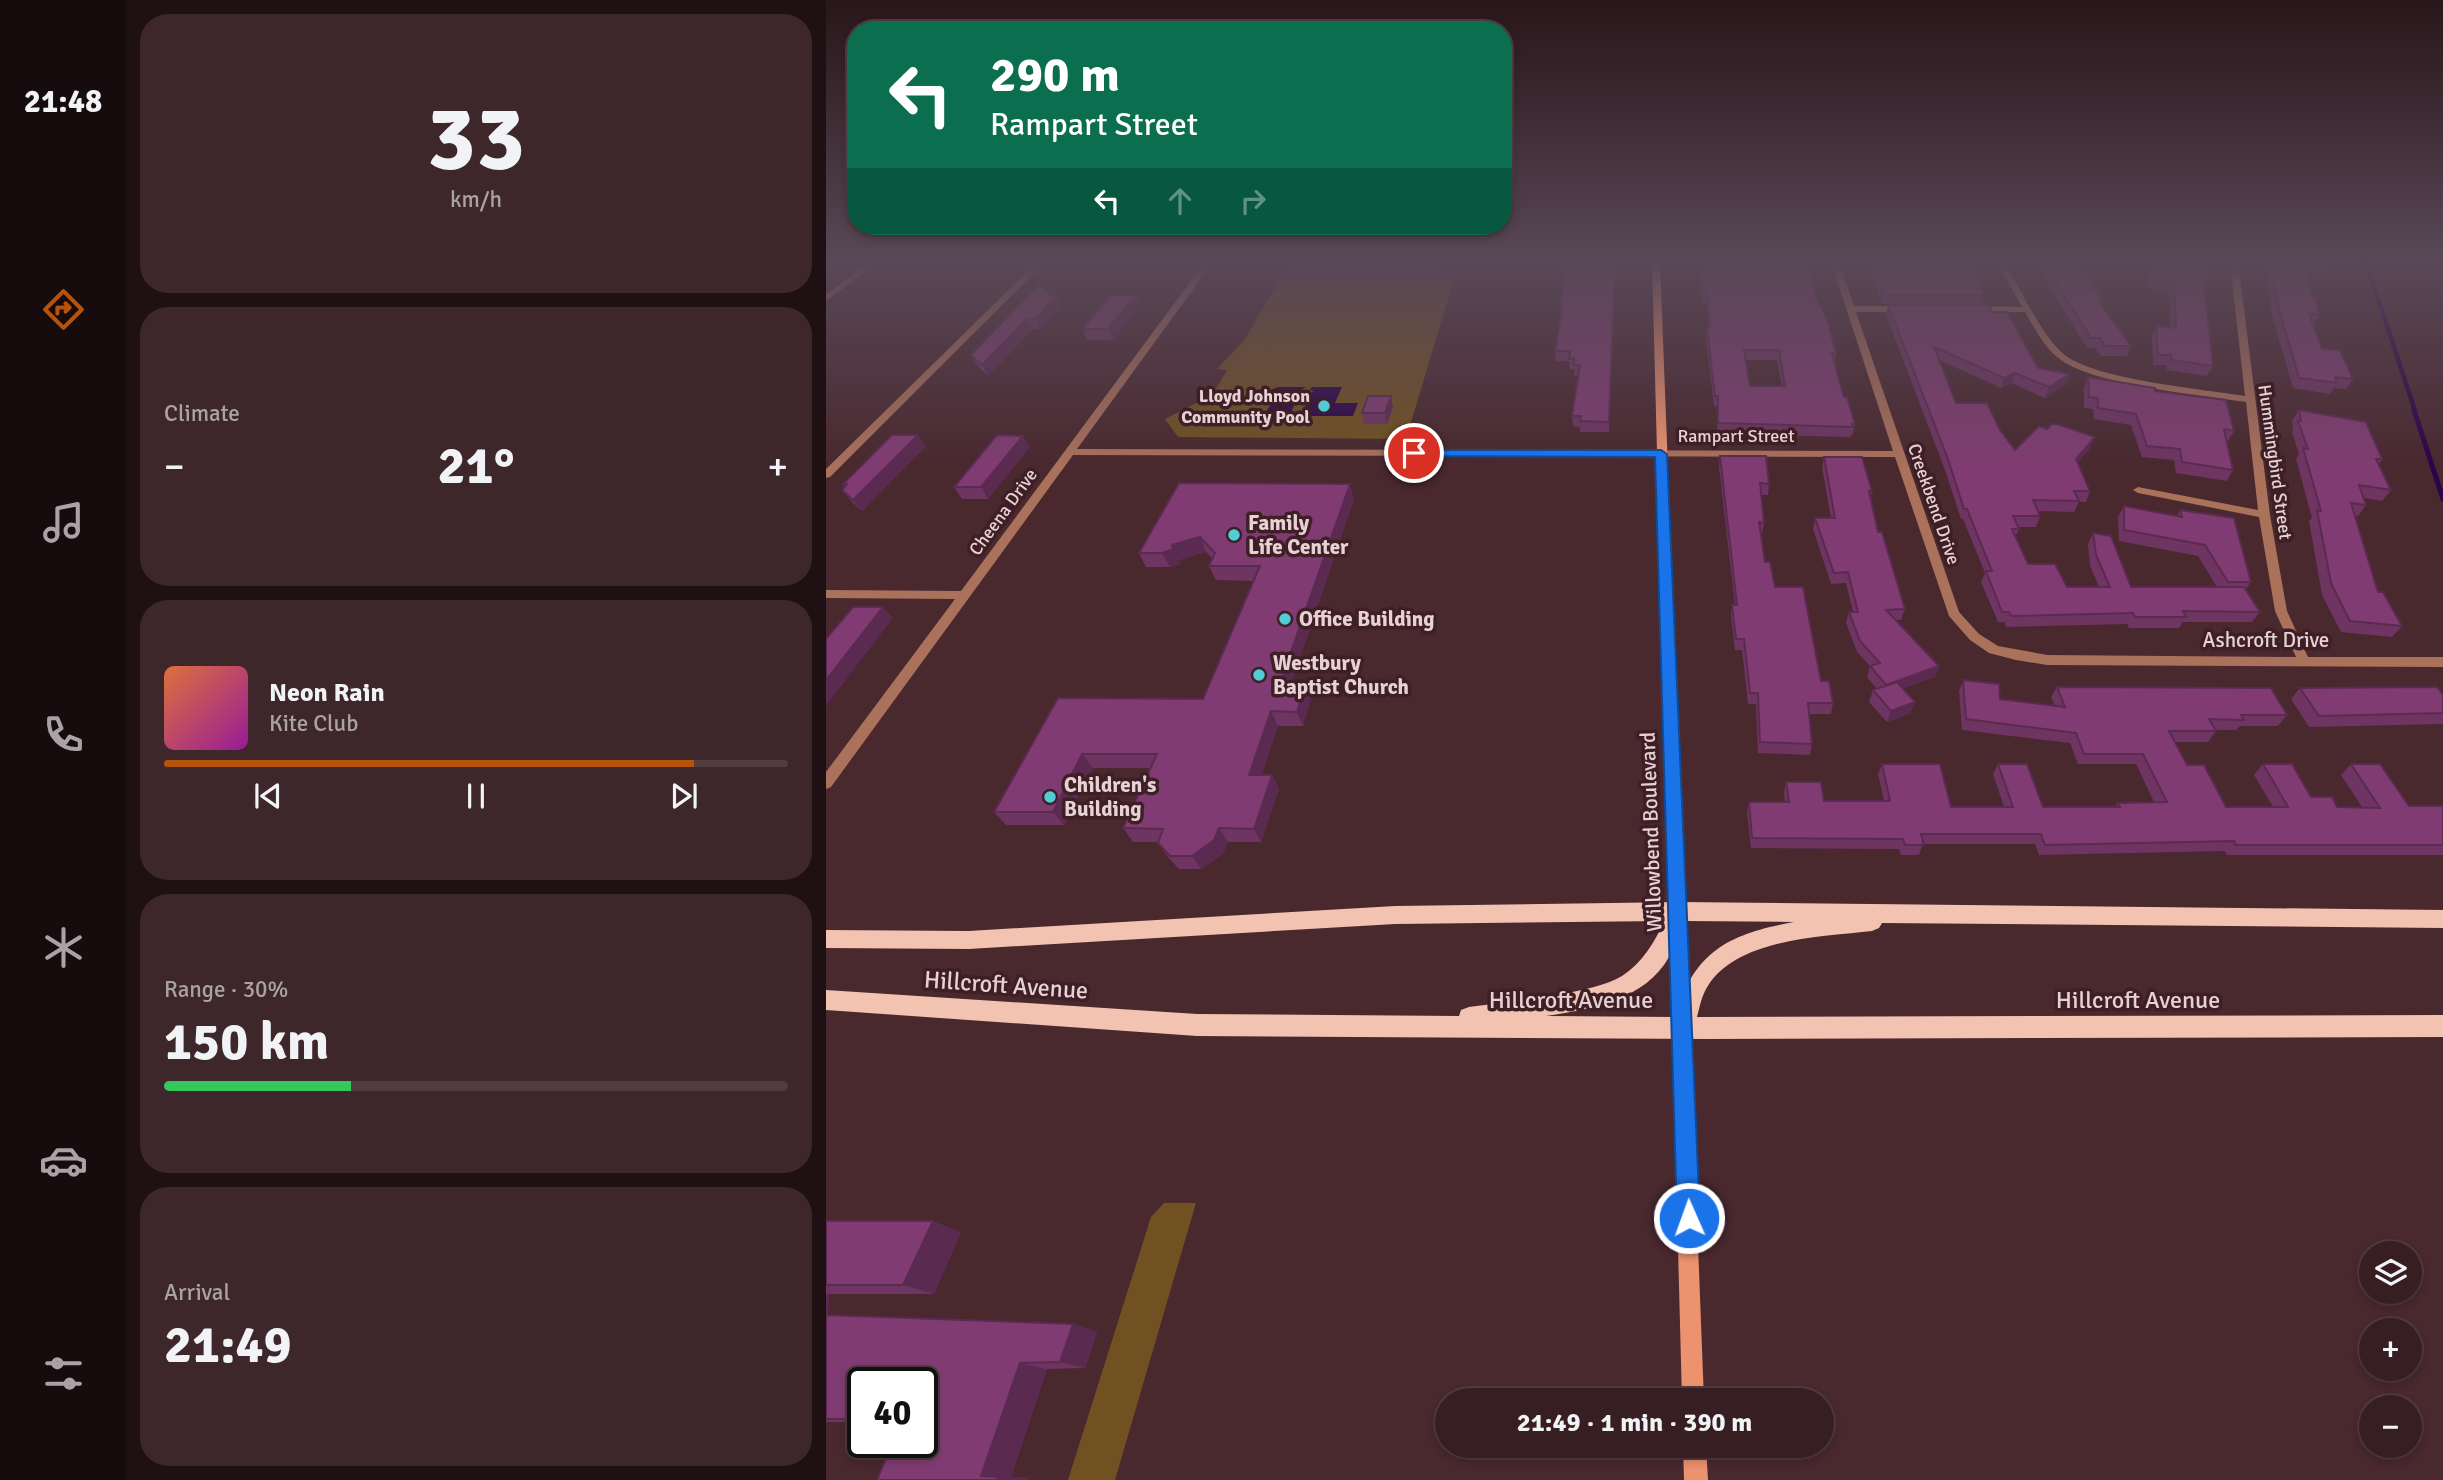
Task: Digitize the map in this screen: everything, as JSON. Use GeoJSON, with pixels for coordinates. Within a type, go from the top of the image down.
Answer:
{"type":"FeatureCollection","features":[{"type":"Feature","properties":{"kind":"main road","name":"Willowbend Boulevard"},"geometry":{"type":"LineString","coordinates":[[1658,331],[1683,1027],[1693,1388]]}},
{"type":"Feature","properties":{"kind":"main road","name":"Hillcroft Avenue"},"geometry":{"type":"LineString","coordinates":[[826,939],[969,940],[1395,915],[1679,911],[2443,919]]}},
{"type":"Feature","properties":{"kind":"main road"},"geometry":{"type":"LineString","coordinates":[[1428,1026],[1570,1002],[1605,994],[1630,983],[1661,952],[1679,911]]}},
{"type":"Feature","properties":{"kind":"main road"},"geometry":{"type":"LineString","coordinates":[[1683,1027],[1698,984],[1713,964],[1749,943],[1777,936],[1928,914]]}},
{"type":"Feature","properties":{"kind":"main road","name":"Hillcroft Avenue"},"geometry":{"type":"LineString","coordinates":[[826,1000],[1197,1025],[2443,1026]]}},
{"type":"Feature","properties":{"kind":"main road"},"geometry":{"type":"LineString","coordinates":[[1695,1458],[1696,1480]]}},
{"type":"Feature","properties":{"kind":"street"},"geometry":{"type":"LineString","coordinates":[[826,475],[971,331]]}},
{"type":"Feature","properties":{"kind":"street","name":"Cheena Drive"},"geometry":{"type":"LineString","coordinates":[[826,783],[1158,331]]}},
{"type":"Feature","properties":{"kind":"street","name":"Creekbend Drive"},"geometry":{"type":"LineString","coordinates":[[1858,331],[1953,613],[1968,632],[1995,653],[2047,660],[2088,660]]}},
{"type":"Feature","properties":{"kind":"street"},"geometry":{"type":"LineString","coordinates":[[2044,331],[2069,363],[2097,373],[2248,399]]}},
{"type":"Feature","properties":{"kind":"street","name":"Hummingbird Street"},"geometry":{"type":"LineString","coordinates":[[2241,331],[2264,515],[2281,611],[2304,661]]}},
{"type":"Feature","properties":{"kind":"street","name":"Rampart Street"},"geometry":{"type":"LineString","coordinates":[[1069,452],[1899,454]]}},
{"type":"Feature","properties":{"kind":"street"},"geometry":{"type":"LineString","coordinates":[[2138,490],[2264,515]]}},
{"type":"Feature","properties":{"kind":"street"},"geometry":{"type":"LineString","coordinates":[[826,594],[965,594]]}},
{"type":"Feature","properties":{"kind":"street","name":"Ashcroft Drive"},"geometry":{"type":"LineString","coordinates":[[2088,660],[2443,662]]}},
{"type":"Feature","properties":{"kind":"shaded area"},"geometry":{"type":"Polygon","coordinates":[[[1250,331],[1438,331],[1406,439],[1178,437],[1165,419],[1212,395],[1227,370],[1217,369],[1250,331]]]}},
{"type":"Feature","properties":{"kind":"shaded area"},"geometry":{"type":"Polygon","coordinates":[[[1278,387],[1306,387],[1301,390],[1291,412],[1294,413],[1292,416],[1263,416],[1270,406],[1266,392],[1278,387]]]}},
{"type":"Feature","properties":{"kind":"shaded area"},"geometry":{"type":"Polygon","coordinates":[[[1312,387],[1342,387],[1335,403],[1358,403],[1353,416],[1301,416],[1313,391],[1310,390],[1312,387]]]}},
{"type":"Feature","properties":{"kind":"shaded area"},"geometry":{"type":"Polygon","coordinates":[[[1164,1203],[1196,1203],[1115,1480],[1068,1480],[1151,1217],[1164,1203]]]}},
{"type":"Feature","properties":{"kind":"building"},"geometry":{"type":"Polygon","coordinates":[[[994,331],[1015,331],[982,365],[971,355],[994,331]]]}},
{"type":"Feature","properties":{"kind":"building"},"geometry":{"type":"Polygon","coordinates":[[[1558,331],[1612,331],[1609,422],[1580,421],[1581,416],[1572,416],[1580,365],[1574,365],[1574,358],[1569,359],[1570,351],[1555,351],[1558,331]]]}},
{"type":"Feature","properties":{"kind":"building"},"geometry":{"type":"Polygon","coordinates":[[[1707,331],[1830,331],[1836,353],[1832,353],[1844,397],[1847,397],[1855,424],[1852,424],[1853,427],[1718,423],[1718,396],[1715,396],[1707,331]],[[1744,350],[1750,386],[1785,386],[1779,350],[1744,350]]]}},
{"type":"Feature","properties":{"kind":"building"},"geometry":{"type":"Polygon","coordinates":[[[1898,331],[2018,331],[2038,368],[2070,374],[2049,387],[2015,373],[2004,378],[1934,347],[1956,403],[1987,403],[2000,430],[2015,450],[2039,426],[2047,429],[2052,424],[2057,424],[2095,437],[2076,459],[2090,491],[2074,491],[2079,501],[2033,500],[2040,516],[2013,516],[2019,529],[2012,529],[2028,564],[2055,564],[2067,587],[2110,587],[2096,555],[2093,533],[2111,536],[2131,587],[2244,587],[2260,612],[2183,611],[2186,617],[2135,617],[2133,613],[2011,616],[2009,612],[2002,612],[1986,571],[1992,571],[1967,509],[1964,509],[1948,459],[1898,331]]]}},
{"type":"Feature","properties":{"kind":"building"},"geometry":{"type":"Polygon","coordinates":[[[2087,331],[2120,331],[2131,346],[2105,346],[2100,338],[2091,338],[2087,331]]]}},
{"type":"Feature","properties":{"kind":"building"},"geometry":{"type":"Polygon","coordinates":[[[2156,331],[2209,331],[2213,366],[2171,360],[2171,355],[2158,355],[2156,331]]]}},
{"type":"Feature","properties":{"kind":"building"},"geometry":{"type":"Polygon","coordinates":[[[2285,331],[2316,331],[2322,349],[2340,350],[2353,379],[2335,377],[2337,383],[2299,378],[2285,331]]]}},
{"type":"Feature","properties":{"kind":"building"},"geometry":{"type":"Polygon","coordinates":[[[2088,377],[2155,388],[2155,391],[2226,400],[2234,431],[2224,429],[2233,470],[2182,462],[2180,449],[2147,446],[2136,414],[2098,408],[2098,398],[2089,397],[2088,377]]]}},
{"type":"Feature","properties":{"kind":"building"},"geometry":{"type":"Polygon","coordinates":[[[1368,396],[1391,396],[1385,413],[1362,413],[1368,396]]]}},
{"type":"Feature","properties":{"kind":"building"},"geometry":{"type":"Polygon","coordinates":[[[2299,410],[2366,422],[2382,459],[2376,459],[2391,490],[2359,485],[2366,505],[2351,503],[2378,592],[2383,592],[2402,626],[2350,621],[2331,583],[2317,510],[2321,511],[2303,448],[2308,449],[2298,421],[2301,421],[2299,410]]]}},
{"type":"Feature","properties":{"kind":"building"},"geometry":{"type":"Polygon","coordinates":[[[892,435],[918,435],[853,500],[842,490],[847,484],[843,484],[892,435]]]}},
{"type":"Feature","properties":{"kind":"building"},"geometry":{"type":"Polygon","coordinates":[[[997,435],[1023,436],[981,487],[954,487],[997,435]]]}},
{"type":"Feature","properties":{"kind":"building"},"geometry":{"type":"Polygon","coordinates":[[[1720,456],[1766,456],[1769,484],[1760,483],[1764,523],[1759,522],[1765,562],[1770,562],[1775,587],[1803,587],[1821,681],[1829,681],[1833,703],[1808,703],[1812,744],[1760,742],[1758,693],[1750,693],[1744,639],[1736,639],[1732,605],[1737,605],[1720,456]]]}},
{"type":"Feature","properties":{"kind":"building"},"geometry":{"type":"Polygon","coordinates":[[[1824,457],[1862,457],[1872,491],[1869,491],[1878,532],[1882,532],[1905,609],[1886,610],[1939,666],[1886,685],[1870,666],[1880,663],[1860,641],[1849,612],[1858,612],[1848,572],[1834,573],[1815,518],[1835,518],[1824,457]]]}},
{"type":"Feature","properties":{"kind":"building"},"geometry":{"type":"Polygon","coordinates":[[[1179,483],[1350,484],[1280,683],[1305,685],[1297,712],[1271,711],[1249,775],[1272,775],[1254,829],[1219,828],[1214,840],[1192,856],[1170,856],[1158,843],[1163,829],[1123,828],[1157,754],[1082,754],[1053,812],[994,812],[1058,698],[1203,699],[1260,566],[1209,566],[1215,553],[1200,537],[1172,545],[1173,549],[1162,553],[1139,553],[1179,483]]]}},
{"type":"Feature","properties":{"kind":"building"},"geometry":{"type":"Polygon","coordinates":[[[2124,506],[2182,517],[2180,510],[2234,518],[2251,582],[2228,582],[2205,545],[2124,530],[2124,506]]]}},
{"type":"Feature","properties":{"kind":"building"},"geometry":{"type":"Polygon","coordinates":[[[853,607],[883,607],[826,680],[826,639],[853,607]]]}},
{"type":"Feature","properties":{"kind":"building"},"geometry":{"type":"Polygon","coordinates":[[[1963,680],[1999,684],[2000,699],[2065,707],[2057,687],[2271,688],[2287,715],[2241,715],[2244,720],[2209,719],[2216,731],[2169,731],[2187,765],[2204,765],[2226,807],[2288,807],[2263,764],[2292,764],[2311,797],[2332,797],[2337,807],[2380,808],[2351,764],[2380,764],[2409,806],[2443,806],[2443,845],[2236,845],[2234,841],[2045,845],[2041,834],[1921,834],[1924,845],[1905,845],[1903,839],[1752,838],[1749,802],[1789,802],[1786,782],[1821,782],[1824,801],[1890,801],[1882,764],[1940,764],[1951,807],[2013,807],[1998,764],[2027,764],[2043,807],[2120,807],[2118,803],[2167,802],[2143,754],[2084,754],[2076,733],[1966,719],[1963,680]]]}},
{"type":"Feature","properties":{"kind":"building"},"geometry":{"type":"Polygon","coordinates":[[[1897,682],[1915,702],[1891,711],[1873,690],[1897,682]]]}},
{"type":"Feature","properties":{"kind":"building"},"geometry":{"type":"Polygon","coordinates":[[[2437,687],[2443,695],[2443,713],[2319,716],[2300,688],[2437,687]]]}},
{"type":"Feature","properties":{"kind":"building"},"geometry":{"type":"Polygon","coordinates":[[[826,1221],[933,1221],[903,1285],[826,1285],[826,1221]]]}},
{"type":"Feature","properties":{"kind":"building"},"geometry":{"type":"Polygon","coordinates":[[[826,1315],[1073,1324],[1060,1362],[1020,1363],[981,1476],[998,1477],[997,1480],[877,1480],[886,1458],[938,1458],[938,1367],[847,1367],[847,1419],[826,1419],[826,1315]]]}},
{"type":"Feature","properties":{"kind":"waterway"},"geometry":{"type":"LineString","coordinates":[[2389,331],[2415,411]]}},
{"type":"Feature","properties":{"kind":"waterway"},"geometry":{"type":"LineString","coordinates":[[2414,410],[2443,499]]}},
{"type":"Feature","properties":{"kind":"place","name":"Lloyd Johnson Community Pool"},"geometry":{"type":"Point","coordinates":[1324,406]}},
{"type":"Feature","properties":{"kind":"place","name":"Family Life Center"},"geometry":{"type":"Point","coordinates":[1234,535]}},
{"type":"Feature","properties":{"kind":"place","name":"Office Building"},"geometry":{"type":"Point","coordinates":[1285,619]}},
{"type":"Feature","properties":{"kind":"place","name":"Westbury Baptist Church"},"geometry":{"type":"Point","coordinates":[1259,675]}},
{"type":"Feature","properties":{"kind":"place","name":"Children's Building"},"geometry":{"type":"Point","coordinates":[1050,797]}},
{"type":"Feature","properties":{"kind":"route"},"geometry":{"type":"LineString","coordinates":[[1414,453],[1661,454],[1689,1218]]}}]}
